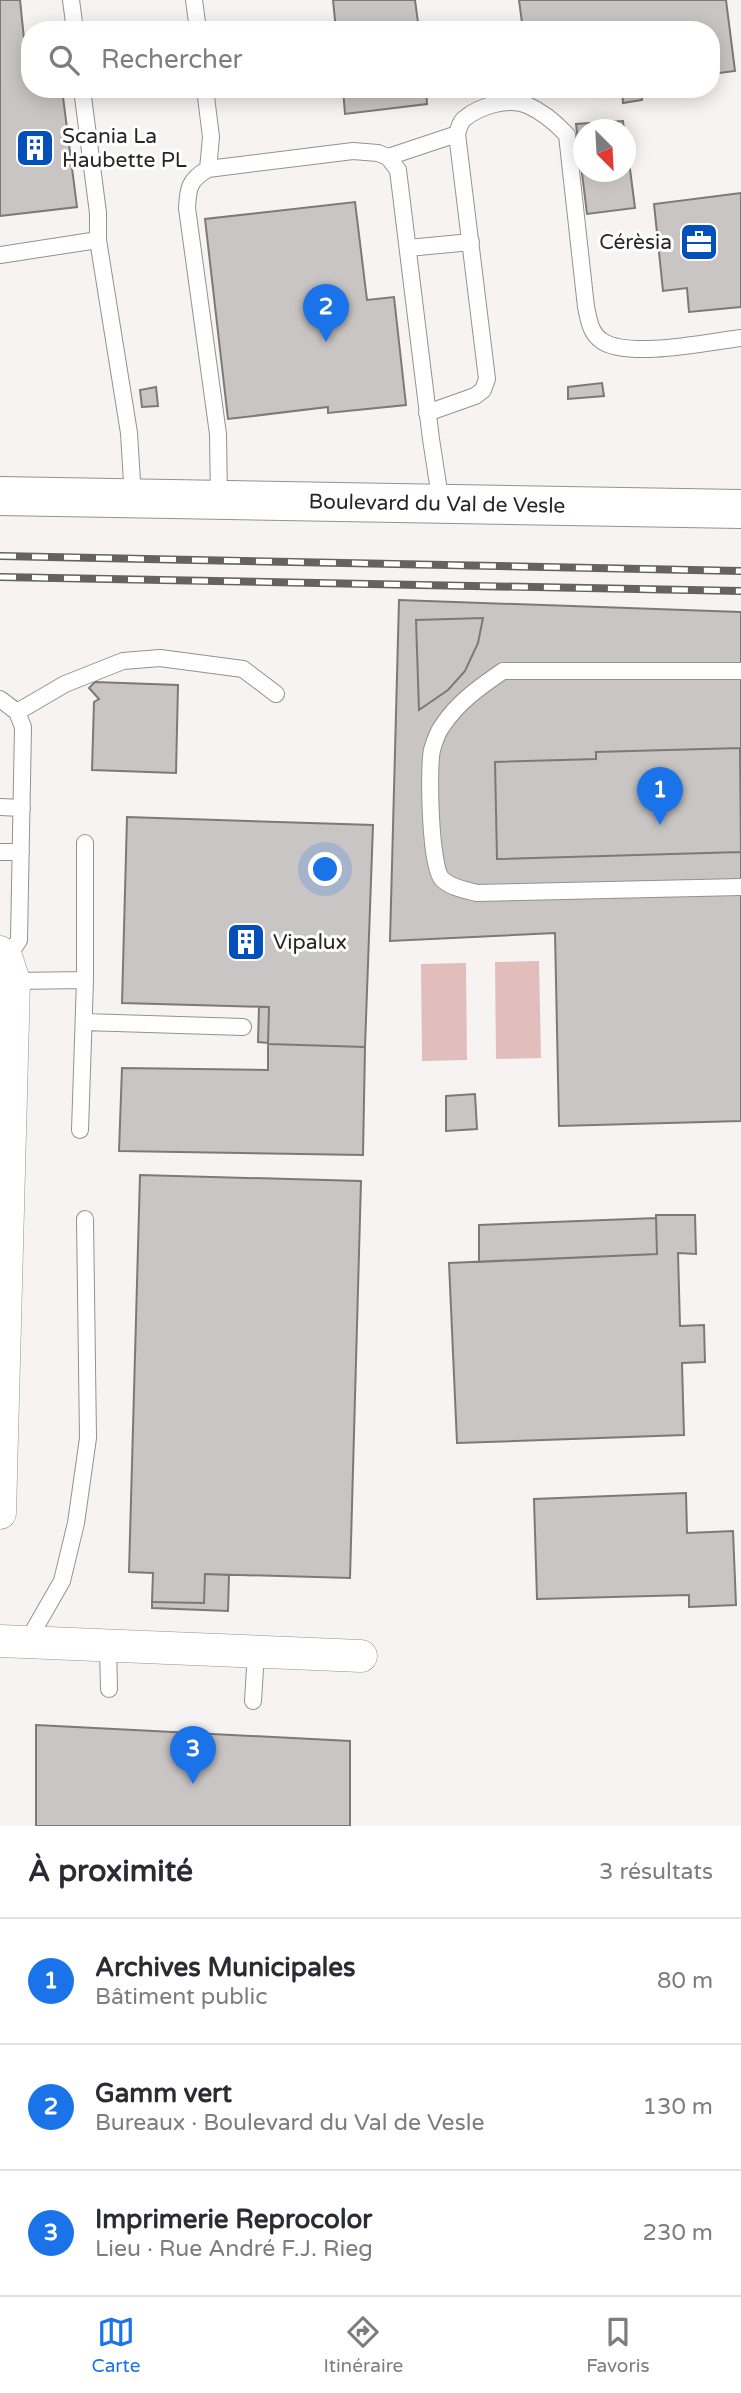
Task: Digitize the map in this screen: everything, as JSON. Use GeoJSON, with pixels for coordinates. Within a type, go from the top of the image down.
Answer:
{"type":"FeatureCollection","features":[{"type":"Feature","properties":{"kind":"street","name":"Boulevard du Val de Vesle"},"geometry":{"type":"LineString","coordinates":[[0,496],[741,509]]}},
{"type":"Feature","properties":{"kind":"street"},"geometry":{"type":"LineString","coordinates":[[0,1513],[7,964]]}},
{"type":"Feature","properties":{"kind":"street"},"geometry":{"type":"LineString","coordinates":[[13,1641],[361,1656]]}},
{"type":"Feature","properties":{"kind":"lane"},"geometry":{"type":"LineString","coordinates":[[71,0],[74,21]]}},
{"type":"Feature","properties":{"kind":"lane"},"geometry":{"type":"LineString","coordinates":[[194,0],[197,21]]}},
{"type":"Feature","properties":{"kind":"lane"},"geometry":{"type":"LineString","coordinates":[[83,98],[98,213],[98,240],[129,433],[133,498]]}},
{"type":"Feature","properties":{"kind":"lane"},"geometry":{"type":"LineString","coordinates":[[206,98],[211,137],[208,169]]}},
{"type":"Feature","properties":{"kind":"lane"},"geometry":{"type":"LineString","coordinates":[[427,413],[475,396],[482,390],[487,379],[457,134],[461,120],[481,108],[511,101],[526,104],[552,119],[567,135],[586,307],[590,328],[602,340],[620,347],[648,349],[741,338]]}},
{"type":"Feature","properties":{"kind":"lane"},"geometry":{"type":"LineString","coordinates":[[219,500],[218,434],[187,208],[187,189],[197,175],[208,169],[354,151],[388,156],[457,134]]}},
{"type":"Feature","properties":{"kind":"lane"},"geometry":{"type":"LineString","coordinates":[[388,156],[398,170],[427,413],[441,504]]}},
{"type":"Feature","properties":{"kind":"lane"},"geometry":{"type":"LineString","coordinates":[[0,255],[98,240]]}},
{"type":"Feature","properties":{"kind":"lane"},"geometry":{"type":"LineString","coordinates":[[408,248],[471,242]]}},
{"type":"Feature","properties":{"kind":"lane"},"geometry":{"type":"LineString","coordinates":[[17,712],[65,684],[122,661],[160,658],[243,668],[276,694]]}},
{"type":"Feature","properties":{"kind":"lane"},"geometry":{"type":"LineString","coordinates":[[741,671],[503,671],[476,689],[442,726],[432,750],[430,772],[434,859],[441,878],[455,887],[477,893],[741,887]]}},
{"type":"Feature","properties":{"kind":"lane"},"geometry":{"type":"LineString","coordinates":[[0,699],[17,712],[23,727],[19,940],[7,964],[85,980]]}},
{"type":"Feature","properties":{"kind":"lane"},"geometry":{"type":"LineString","coordinates":[[0,807],[22,808]]}},
{"type":"Feature","properties":{"kind":"lane"},"geometry":{"type":"LineString","coordinates":[[80,1130],[85,980],[85,844]]}},
{"type":"Feature","properties":{"kind":"lane"},"geometry":{"type":"LineString","coordinates":[[0,852],[21,852]]}},
{"type":"Feature","properties":{"kind":"lane"},"geometry":{"type":"LineString","coordinates":[[84,1022],[243,1027]]}},
{"type":"Feature","properties":{"kind":"lane"},"geometry":{"type":"LineString","coordinates":[[13,1641],[62,1581],[76,1523],[89,1438],[85,1219]]}},
{"type":"Feature","properties":{"kind":"lane"},"geometry":{"type":"LineString","coordinates":[[108,1646],[109,1689]]}},
{"type":"Feature","properties":{"kind":"lane"},"geometry":{"type":"LineString","coordinates":[[253,1702],[256,1652]]}},
{"type":"Feature","properties":{"kind":"shaded area"},"geometry":{"type":"Polygon","coordinates":[[[539,961],[541,1058],[496,1059],[495,962],[539,961]]]}},
{"type":"Feature","properties":{"kind":"shaded area"},"geometry":{"type":"Polygon","coordinates":[[[466,963],[467,1060],[422,1061],[421,964],[466,963]]]}},
{"type":"Feature","properties":{"kind":"building","name":"Scania La Haubette PL"},"geometry":{"type":"Polygon","coordinates":[[[0,0],[20,0],[21,98],[63,98],[77,207],[0,216],[0,0]]]}},
{"type":"Feature","properties":{"kind":"building"},"geometry":{"type":"Polygon","coordinates":[[[333,0],[415,0],[418,21],[335,21],[333,0]]]}},
{"type":"Feature","properties":{"kind":"building"},"geometry":{"type":"Polygon","coordinates":[[[519,0],[726,0],[735,71],[720,73],[720,21],[522,21],[519,0]]]}},
{"type":"Feature","properties":{"kind":"building"},"geometry":{"type":"Polygon","coordinates":[[[344,98],[427,98],[427,104],[345,114],[344,98]]]}},
{"type":"Feature","properties":{"kind":"building"},"geometry":{"type":"Polygon","coordinates":[[[623,98],[642,98],[642,100],[623,103],[623,98]]]}},
{"type":"Feature","properties":{"kind":"building"},"geometry":{"type":"Polygon","coordinates":[[[583,182],[632,182],[635,208],[587,214],[583,182]]]}},
{"type":"Feature","properties":{"kind":"building","name":"Cérèsia"},"geometry":{"type":"Polygon","coordinates":[[[741,193],[741,307],[689,312],[687,288],[663,291],[654,204],[741,193]]]}},
{"type":"Feature","properties":{"kind":"building"},"geometry":{"type":"Polygon","coordinates":[[[355,202],[367,300],[394,297],[406,405],[328,413],[328,407],[228,419],[205,219],[355,202]]]}},
{"type":"Feature","properties":{"kind":"building"},"geometry":{"type":"Polygon","coordinates":[[[602,383],[604,396],[568,399],[568,387],[602,383]]]}},
{"type":"Feature","properties":{"kind":"building"},"geometry":{"type":"Polygon","coordinates":[[[156,387],[158,406],[142,407],[140,390],[156,387]]]}},
{"type":"Feature","properties":{"kind":"building"},"geometry":{"type":"Polygon","coordinates":[[[399,600],[741,612],[741,1121],[559,1126],[555,933],[390,941],[399,600]]]}},
{"type":"Feature","properties":{"kind":"building"},"geometry":{"type":"Polygon","coordinates":[[[483,618],[478,643],[465,671],[448,690],[419,710],[416,620],[483,618]]]}},
{"type":"Feature","properties":{"kind":"building"},"geometry":{"type":"Polygon","coordinates":[[[95,682],[178,685],[176,773],[92,770],[94,702],[99,699],[89,688],[95,682]]]}},
{"type":"Feature","properties":{"kind":"building"},"geometry":{"type":"Polygon","coordinates":[[[740,748],[741,852],[497,859],[495,762],[596,759],[596,752],[740,748]]]}},
{"type":"Feature","properties":{"kind":"building","name":"Vipalux"},"geometry":{"type":"Polygon","coordinates":[[[127,817],[373,825],[365,1047],[268,1044],[269,1007],[122,1003],[127,817]]]}},
{"type":"Feature","properties":{"kind":"building"},"geometry":{"type":"Polygon","coordinates":[[[259,1007],[269,1007],[268,1043],[258,1042],[259,1007]]]}},
{"type":"Feature","properties":{"kind":"building"},"geometry":{"type":"Polygon","coordinates":[[[268,1044],[365,1047],[363,1155],[119,1151],[122,1068],[268,1070],[268,1044]]]}},
{"type":"Feature","properties":{"kind":"building"},"geometry":{"type":"Polygon","coordinates":[[[475,1094],[477,1129],[446,1131],[446,1096],[475,1094]]]}},
{"type":"Feature","properties":{"kind":"building"},"geometry":{"type":"Polygon","coordinates":[[[140,1175],[361,1181],[350,1578],[205,1574],[204,1603],[152,1602],[153,1573],[129,1572],[140,1175]]]}},
{"type":"Feature","properties":{"kind":"building"},"geometry":{"type":"Polygon","coordinates":[[[656,1215],[695,1215],[696,1254],[678,1253],[680,1326],[704,1325],[705,1362],[682,1363],[684,1435],[457,1443],[449,1263],[657,1254],[656,1215]]]}},
{"type":"Feature","properties":{"kind":"building"},"geometry":{"type":"Polygon","coordinates":[[[656,1218],[657,1254],[479,1262],[479,1225],[656,1218]]]}},
{"type":"Feature","properties":{"kind":"building"},"geometry":{"type":"Polygon","coordinates":[[[686,1493],[687,1533],[733,1531],[736,1605],[689,1607],[689,1595],[537,1599],[534,1499],[686,1493]]]}},
{"type":"Feature","properties":{"kind":"building"},"geometry":{"type":"Polygon","coordinates":[[[205,1574],[229,1575],[228,1611],[152,1608],[152,1602],[204,1603],[205,1574]]]}},
{"type":"Feature","properties":{"kind":"building"},"geometry":{"type":"Polygon","coordinates":[[[36,1725],[350,1741],[350,1826],[36,1826],[36,1725]]]}},
{"type":"Feature","properties":{"kind":"railway"},"geometry":{"type":"LineString","coordinates":[[0,556],[741,571]]}},
{"type":"Feature","properties":{"kind":"railway"},"geometry":{"type":"LineString","coordinates":[[0,577],[741,591]]}},
{"type":"Feature","properties":{"kind":"place","name":"Scania La Haubette PL"},"geometry":{"type":"Point","coordinates":[35,148]}},
{"type":"Feature","properties":{"kind":"place","name":"Cérèsia"},"geometry":{"type":"Point","coordinates":[699,242]}},
{"type":"Feature","properties":{"kind":"place","name":"Gamm vert"},"geometry":{"type":"Point","coordinates":[326,342]}},
{"type":"Feature","properties":{"kind":"place","name":"Archives Municipales"},"geometry":{"type":"Point","coordinates":[660,825]}},
{"type":"Feature","properties":{"kind":"place","name":"Vipalux"},"geometry":{"type":"Point","coordinates":[246,942]}},
{"type":"Feature","properties":{"kind":"place","name":"Imprimerie Reprocolor"},"geometry":{"type":"Point","coordinates":[193,1784]}}]}
